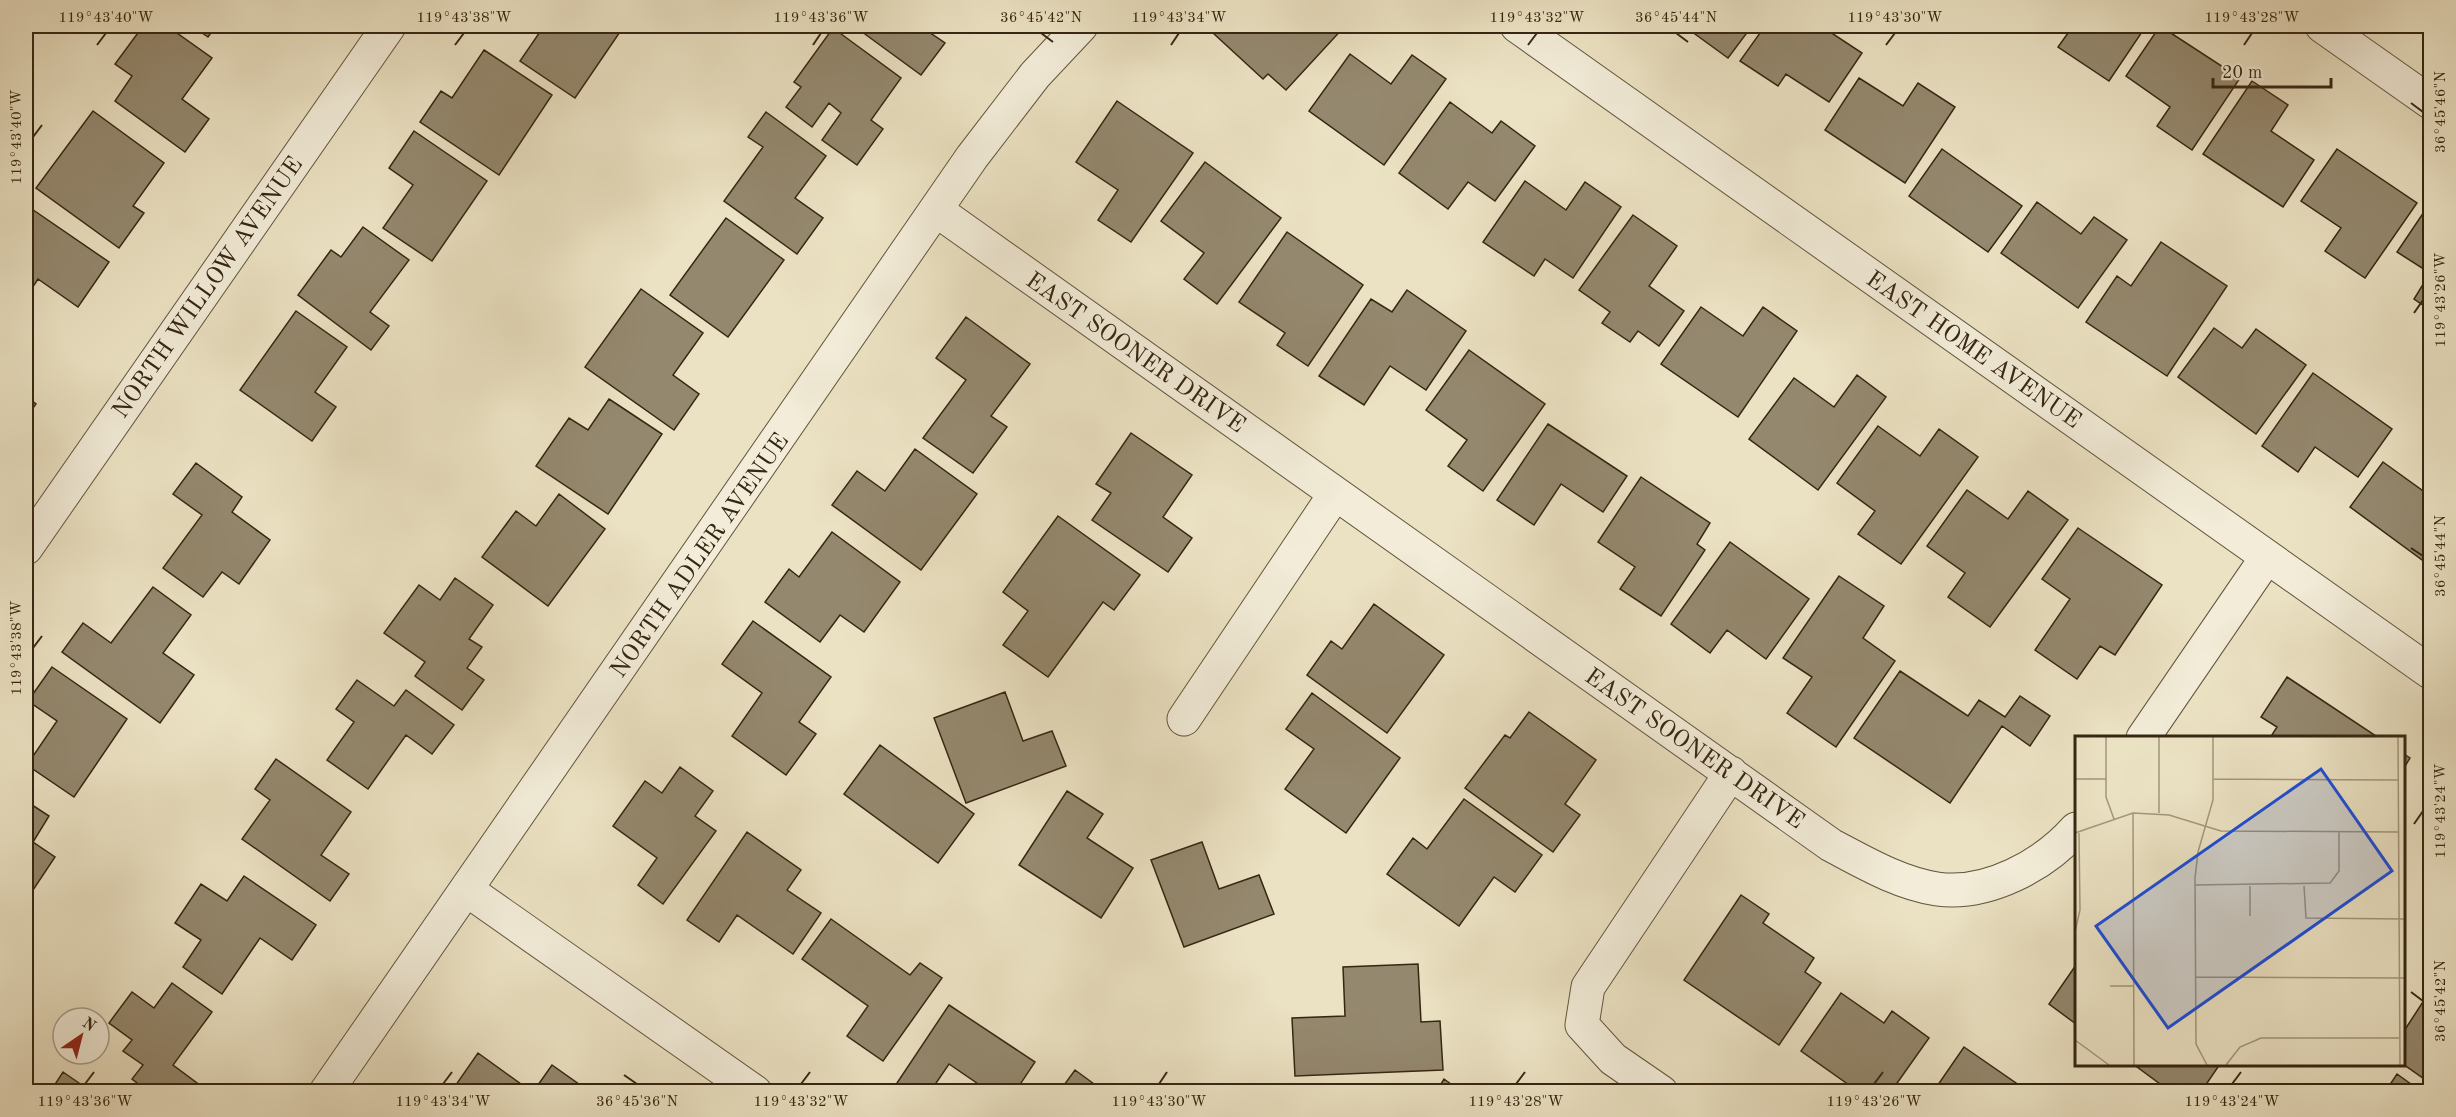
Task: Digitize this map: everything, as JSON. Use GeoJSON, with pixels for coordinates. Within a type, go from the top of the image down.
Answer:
{"type":"FeatureCollection","features":[{"type":"Feature","properties":{"kind":"street","name":"NORTH WILLOW AVENUE"},"geometry":{"type":"LineString","coordinates":[[26,548],[389,26]]}},
{"type":"Feature","properties":{"kind":"street","name":"NORTH ADLER AVENUE"},"geometry":{"type":"LineString","coordinates":[[326,1092],[972,157],[1035,75],[1081,26]]}},
{"type":"Feature","properties":{"kind":"street","name":"EAST HOME AVENUE"},"geometry":{"type":"LineString","coordinates":[[1517,26],[2430,672]]}},
{"type":"Feature","properties":{"kind":"street"},"geometry":{"type":"LineString","coordinates":[[2322,26],[2430,102]]}},
{"type":"Feature","properties":{"kind":"street","name":"EAST SOONER DRIVE"},"geometry":{"type":"LineString","coordinates":[[936,210],[1831,845],[1887,874],[1939,889],[1983,886],[2026,870],[2060,847],[2075,830]]}},
{"type":"Feature","properties":{"kind":"street"},"geometry":{"type":"LineString","coordinates":[[1184,719],[1335,494]]}},
{"type":"Feature","properties":{"kind":"street"},"geometry":{"type":"LineString","coordinates":[[2144,736],[2268,557]]}},
{"type":"Feature","properties":{"kind":"street"},"geometry":{"type":"LineString","coordinates":[[1660,1092],[1613,1059],[1582,1024],[1588,987],[1731,773]]}},
{"type":"Feature","properties":{"kind":"street"},"geometry":{"type":"LineString","coordinates":[[467,890],[755,1092]]}},
{"type":"Feature","properties":{"kind":"building"},"geometry":{"type":"Polygon","coordinates":[[[143,26],[167,26],[212,58],[182,99],[209,119],[185,152],[115,101],[132,76],[115,64],[143,26]]]}},
{"type":"Feature","properties":{"kind":"building"},"geometry":{"type":"Polygon","coordinates":[[[192,26],[216,26],[208,37],[192,26]]]}},
{"type":"Feature","properties":{"kind":"building"},"geometry":{"type":"Polygon","coordinates":[[[544,26],[624,26],[575,98],[520,61],[544,26]]]}},
{"type":"Feature","properties":{"kind":"building"},"geometry":{"type":"Polygon","coordinates":[[[854,26],[920,26],[945,43],[921,75],[854,26]]]}},
{"type":"Feature","properties":{"kind":"building"},"geometry":{"type":"Polygon","coordinates":[[[1220,26],[1345,26],[1286,90],[1268,74],[1263,79],[1213,33],[1220,26]]]}},
{"type":"Feature","properties":{"kind":"building"},"geometry":{"type":"Polygon","coordinates":[[[1684,26],[1752,26],[1728,58],[1684,26]]]}},
{"type":"Feature","properties":{"kind":"building"},"geometry":{"type":"Polygon","coordinates":[[[1765,26],[1774,26],[1786,33],[1791,26],[1821,26],[1862,53],[1829,102],[1786,74],[1778,86],[1740,61],[1765,26]]]}},
{"type":"Feature","properties":{"kind":"building"},"geometry":{"type":"Polygon","coordinates":[[[2073,26],[2146,26],[2109,81],[2058,47],[2073,26]]]}},
{"type":"Feature","properties":{"kind":"building"},"geometry":{"type":"Polygon","coordinates":[[[2160,26],[2240,78],[2192,150],[2157,126],[2170,107],[2126,76],[2160,26]]]}},
{"type":"Feature","properties":{"kind":"building"},"geometry":{"type":"Polygon","coordinates":[[[833,28],[901,78],[871,120],[883,129],[857,165],[822,140],[841,113],[829,103],[812,127],[786,107],[801,87],[794,82],[833,28]]]}},
{"type":"Feature","properties":{"kind":"building"},"geometry":{"type":"Polygon","coordinates":[[[484,50],[552,95],[499,175],[420,122],[441,91],[452,98],[484,50]]]}},
{"type":"Feature","properties":{"kind":"building"},"geometry":{"type":"Polygon","coordinates":[[[1350,54],[1391,84],[1412,55],[1446,79],[1384,165],[1309,111],[1350,54]]]}},
{"type":"Feature","properties":{"kind":"building"},"geometry":{"type":"Polygon","coordinates":[[[1859,78],[1903,106],[1918,83],[1955,107],[1905,183],[1825,130],[1859,78]]]}},
{"type":"Feature","properties":{"kind":"building"},"geometry":{"type":"Polygon","coordinates":[[[2252,81],[2288,105],[2271,131],[2314,160],[2283,207],[2203,154],[2252,81]]]}},
{"type":"Feature","properties":{"kind":"building"},"geometry":{"type":"Polygon","coordinates":[[[1117,101],[1193,153],[1131,242],[1098,220],[1118,190],[1076,162],[1117,101]]]}},
{"type":"Feature","properties":{"kind":"building"},"geometry":{"type":"Polygon","coordinates":[[[1450,102],[1492,133],[1501,121],[1535,146],[1495,201],[1468,182],[1448,209],[1399,173],[1450,102]]]}},
{"type":"Feature","properties":{"kind":"building"},"geometry":{"type":"Polygon","coordinates":[[[93,111],[164,163],[133,206],[144,213],[119,248],[36,188],[93,111]]]}},
{"type":"Feature","properties":{"kind":"building"},"geometry":{"type":"Polygon","coordinates":[[[766,112],[826,156],[795,198],[823,218],[797,254],[724,201],[763,147],[748,137],[766,112]]]}},
{"type":"Feature","properties":{"kind":"building"},"geometry":{"type":"Polygon","coordinates":[[[414,131],[487,181],[432,261],[383,228],[413,185],[389,168],[414,131]]]}},
{"type":"Feature","properties":{"kind":"building"},"geometry":{"type":"Polygon","coordinates":[[[1942,149],[2022,206],[1988,252],[1909,196],[1942,149]]]}},
{"type":"Feature","properties":{"kind":"building"},"geometry":{"type":"Polygon","coordinates":[[[2337,149],[2417,203],[2365,278],[2325,251],[2341,228],[2301,201],[2337,149]]]}},
{"type":"Feature","properties":{"kind":"building"},"geometry":{"type":"Polygon","coordinates":[[[1205,162],[1281,218],[1217,304],[1184,279],[1204,253],[1161,221],[1205,162]]]}},
{"type":"Feature","properties":{"kind":"building"},"geometry":{"type":"Polygon","coordinates":[[[1525,181],[1566,210],[1585,182],[1621,207],[1573,278],[1545,259],[1534,276],[1483,242],[1525,181]]]}},
{"type":"Feature","properties":{"kind":"building"},"geometry":{"type":"Polygon","coordinates":[[[2037,202],[2081,234],[2094,217],[2127,240],[2078,308],[2001,253],[2037,202]]]}},
{"type":"Feature","properties":{"kind":"building"},"geometry":{"type":"Polygon","coordinates":[[[26,205],[109,262],[78,307],[38,279],[26,297],[26,205]]]}},
{"type":"Feature","properties":{"kind":"building"},"geometry":{"type":"Polygon","coordinates":[[[2428,206],[2430,207],[2430,273],[2397,252],[2428,206]]]}},
{"type":"Feature","properties":{"kind":"building"},"geometry":{"type":"Polygon","coordinates":[[[1633,215],[1677,246],[1649,286],[1684,311],[1659,346],[1638,331],[1630,342],[1602,323],[1610,312],[1579,290],[1633,215]]]}},
{"type":"Feature","properties":{"kind":"building"},"geometry":{"type":"Polygon","coordinates":[[[726,218],[784,260],[728,337],[670,295],[726,218]]]}},
{"type":"Feature","properties":{"kind":"building"},"geometry":{"type":"Polygon","coordinates":[[[363,227],[409,260],[370,312],[389,326],[371,350],[298,295],[331,250],[341,257],[363,227]]]}},
{"type":"Feature","properties":{"kind":"building"},"geometry":{"type":"Polygon","coordinates":[[[1287,232],[1363,285],[1308,366],[1277,345],[1285,333],[1239,302],[1287,232]]]}},
{"type":"Feature","properties":{"kind":"building"},"geometry":{"type":"Polygon","coordinates":[[[2161,242],[2227,286],[2167,376],[2086,322],[2117,276],[2131,286],[2161,242]]]}},
{"type":"Feature","properties":{"kind":"building"},"geometry":{"type":"Polygon","coordinates":[[[2430,273],[2430,310],[2414,299],[2430,273]]]}},
{"type":"Feature","properties":{"kind":"building"},"geometry":{"type":"Polygon","coordinates":[[[641,289],[703,333],[673,375],[699,394],[674,430],[585,367],[641,289]]]}},
{"type":"Feature","properties":{"kind":"building"},"geometry":{"type":"Polygon","coordinates":[[[1407,290],[1466,331],[1426,390],[1390,366],[1364,405],[1319,376],[1371,299],[1392,312],[1407,290]]]}},
{"type":"Feature","properties":{"kind":"building"},"geometry":{"type":"Polygon","coordinates":[[[1701,307],[1743,336],[1763,307],[1797,331],[1738,417],[1661,364],[1701,307]]]}},
{"type":"Feature","properties":{"kind":"building"},"geometry":{"type":"Polygon","coordinates":[[[296,311],[347,347],[315,392],[336,407],[312,441],[240,390],[296,311]]]}},
{"type":"Feature","properties":{"kind":"building"},"geometry":{"type":"Polygon","coordinates":[[[966,317],[1030,364],[991,416],[1007,427],[973,473],[923,438],[966,380],[936,358],[966,317]]]}},
{"type":"Feature","properties":{"kind":"building"},"geometry":{"type":"Polygon","coordinates":[[[2214,328],[2242,348],[2256,329],[2306,365],[2256,434],[2178,377],[2214,328]]]}},
{"type":"Feature","properties":{"kind":"building"},"geometry":{"type":"Polygon","coordinates":[[[1469,350],[1545,404],[1483,491],[1448,466],[1467,440],[1426,410],[1469,350]]]}},
{"type":"Feature","properties":{"kind":"building"},"geometry":{"type":"Polygon","coordinates":[[[2313,373],[2392,429],[2358,477],[2315,447],[2298,472],[2262,446],[2313,373]]]}},
{"type":"Feature","properties":{"kind":"building"},"geometry":{"type":"Polygon","coordinates":[[[1857,375],[1886,397],[1818,490],[1749,439],[1794,378],[1834,407],[1857,375]]]}},
{"type":"Feature","properties":{"kind":"building"},"geometry":{"type":"Polygon","coordinates":[[[26,396],[36,404],[26,418],[26,396]]]}},
{"type":"Feature","properties":{"kind":"building"},"geometry":{"type":"Polygon","coordinates":[[[609,399],[662,434],[608,514],[536,466],[569,418],[588,430],[609,399]]]}},
{"type":"Feature","properties":{"kind":"building"},"geometry":{"type":"Polygon","coordinates":[[[1548,424],[1627,476],[1603,512],[1561,484],[1534,525],[1497,500],[1548,424]]]}},
{"type":"Feature","properties":{"kind":"building"},"geometry":{"type":"Polygon","coordinates":[[[1878,426],[1920,456],[1939,429],[1978,457],[1901,564],[1858,534],[1875,511],[1837,483],[1878,426]]]}},
{"type":"Feature","properties":{"kind":"building"},"geometry":{"type":"Polygon","coordinates":[[[1131,433],[1192,475],[1163,517],[1192,538],[1168,572],[1092,520],[1111,493],[1096,484],[1131,433]]]}},
{"type":"Feature","properties":{"kind":"building"},"geometry":{"type":"Polygon","coordinates":[[[915,449],[977,494],[921,570],[832,505],[857,471],[885,491],[915,449]]]}},
{"type":"Feature","properties":{"kind":"building"},"geometry":{"type":"Polygon","coordinates":[[[2383,462],[2430,496],[2429,565],[2350,507],[2383,462]]]}},
{"type":"Feature","properties":{"kind":"building"},"geometry":{"type":"Polygon","coordinates":[[[196,463],[242,497],[232,512],[270,540],[239,584],[222,572],[203,597],[163,568],[202,515],[173,494],[196,463]]]}},
{"type":"Feature","properties":{"kind":"building"},"geometry":{"type":"Polygon","coordinates":[[[1641,477],[1710,523],[1697,544],[1705,550],[1661,616],[1620,589],[1635,567],[1598,542],[1641,477]]]}},
{"type":"Feature","properties":{"kind":"building"},"geometry":{"type":"Polygon","coordinates":[[[1967,490],[2008,519],[2028,491],[2068,520],[1990,627],[1948,597],[1965,573],[1927,546],[1967,490]]]}},
{"type":"Feature","properties":{"kind":"building"},"geometry":{"type":"Polygon","coordinates":[[[559,494],[605,529],[548,606],[482,557],[516,511],[536,526],[559,494]]]}},
{"type":"Feature","properties":{"kind":"building"},"geometry":{"type":"Polygon","coordinates":[[[1058,516],[1140,575],[1114,610],[1103,602],[1048,677],[1003,645],[1028,611],[1003,592],[1058,516]]]}},
{"type":"Feature","properties":{"kind":"building"},"geometry":{"type":"Polygon","coordinates":[[[2078,528],[2162,585],[2115,655],[2100,646],[2077,679],[2035,650],[2070,599],[2042,579],[2078,528]]]}},
{"type":"Feature","properties":{"kind":"building"},"geometry":{"type":"Polygon","coordinates":[[[832,532],[900,582],[864,632],[840,615],[820,642],[765,602],[789,569],[799,577],[832,532]]]}},
{"type":"Feature","properties":{"kind":"building"},"geometry":{"type":"Polygon","coordinates":[[[1730,542],[1809,599],[1766,659],[1727,630],[1710,653],[1671,624],[1730,542]]]}},
{"type":"Feature","properties":{"kind":"building"},"geometry":{"type":"Polygon","coordinates":[[[1839,576],[1884,606],[1863,638],[1895,661],[1836,747],[1787,713],[1812,677],[1783,658],[1839,576]]]}},
{"type":"Feature","properties":{"kind":"building"},"geometry":{"type":"Polygon","coordinates":[[[455,578],[493,605],[469,639],[482,647],[467,668],[484,680],[462,710],[415,676],[425,662],[384,633],[419,585],[440,600],[455,578]]]}},
{"type":"Feature","properties":{"kind":"building"},"geometry":{"type":"Polygon","coordinates":[[[153,587],[191,615],[163,653],[194,675],[160,723],[62,652],[83,623],[111,643],[153,587]]]}},
{"type":"Feature","properties":{"kind":"building"},"geometry":{"type":"Polygon","coordinates":[[[1374,604],[1444,655],[1387,733],[1307,675],[1331,641],[1342,649],[1374,604]]]}},
{"type":"Feature","properties":{"kind":"building"},"geometry":{"type":"Polygon","coordinates":[[[753,621],[831,677],[799,722],[816,734],[786,775],[732,736],[762,693],[722,664],[753,621]]]}},
{"type":"Feature","properties":{"kind":"building"},"geometry":{"type":"Polygon","coordinates":[[[52,667],[127,719],[74,797],[27,765],[57,721],[28,701],[52,667]]]}},
{"type":"Feature","properties":{"kind":"building"},"geometry":{"type":"Polygon","coordinates":[[[1900,671],[1968,716],[1979,700],[2005,717],[2020,696],[2050,716],[2030,746],[2002,726],[1950,803],[1854,738],[1900,671]]]}},
{"type":"Feature","properties":{"kind":"building"},"geometry":{"type":"Polygon","coordinates":[[[2287,677],[2376,736],[2271,736],[2277,727],[2261,717],[2287,677]]]}},
{"type":"Feature","properties":{"kind":"building"},"geometry":{"type":"Polygon","coordinates":[[[357,680],[394,706],[406,690],[454,725],[432,754],[406,735],[368,789],[327,760],[354,722],[336,709],[357,680]]]}},
{"type":"Feature","properties":{"kind":"building"},"geometry":{"type":"Polygon","coordinates":[[[1005,692],[1023,741],[1052,731],[1066,766],[966,803],[934,718],[1005,692]]]}},
{"type":"Feature","properties":{"kind":"building"},"geometry":{"type":"Polygon","coordinates":[[[1312,693],[1400,758],[1346,833],[1285,789],[1314,749],[1286,729],[1312,693]]]}},
{"type":"Feature","properties":{"kind":"building"},"geometry":{"type":"Polygon","coordinates":[[[1529,712],[1596,760],[1565,804],[1580,815],[1553,852],[1465,788],[1505,735],[1510,738],[1529,712]]]}},
{"type":"Feature","properties":{"kind":"building"},"geometry":{"type":"Polygon","coordinates":[[[880,745],[974,814],[938,863],[844,794],[880,745]]]}},
{"type":"Feature","properties":{"kind":"building"},"geometry":{"type":"Polygon","coordinates":[[[2405,755],[2410,758],[2405,766],[2405,755]]]}},
{"type":"Feature","properties":{"kind":"building"},"geometry":{"type":"Polygon","coordinates":[[[276,759],[351,812],[321,855],[349,874],[330,901],[242,839],[270,800],[255,789],[276,759]]]}},
{"type":"Feature","properties":{"kind":"building"},"geometry":{"type":"Polygon","coordinates":[[[680,767],[713,791],[695,816],[716,831],[663,904],[638,885],[657,858],[613,826],[645,781],[662,793],[680,767]]]}},
{"type":"Feature","properties":{"kind":"building"},"geometry":{"type":"Polygon","coordinates":[[[1067,791],[1103,814],[1087,838],[1133,868],[1101,918],[1019,865],[1067,791]]]}},
{"type":"Feature","properties":{"kind":"building"},"geometry":{"type":"Polygon","coordinates":[[[1464,799],[1542,855],[1515,892],[1494,877],[1459,926],[1387,874],[1413,838],[1427,849],[1464,799]]]}},
{"type":"Feature","properties":{"kind":"building"},"geometry":{"type":"Polygon","coordinates":[[[26,801],[49,816],[33,842],[55,857],[29,896],[26,893],[26,801]]]}},
{"type":"Feature","properties":{"kind":"building"},"geometry":{"type":"Polygon","coordinates":[[[747,832],[801,870],[787,890],[821,913],[793,954],[737,915],[719,942],[687,920],[747,832]]]}},
{"type":"Feature","properties":{"kind":"building"},"geometry":{"type":"Polygon","coordinates":[[[1202,842],[1219,889],[1259,875],[1274,914],[1184,947],[1151,860],[1202,842]]]}},
{"type":"Feature","properties":{"kind":"building"},"geometry":{"type":"Polygon","coordinates":[[[244,876],[316,925],[292,960],[260,938],[222,994],[183,967],[201,940],[175,923],[201,884],[227,901],[244,876]]]}},
{"type":"Feature","properties":{"kind":"building"},"geometry":{"type":"Polygon","coordinates":[[[1741,895],[1769,914],[1763,923],[1814,958],[1805,972],[1821,983],[1779,1045],[1684,980],[1741,895]]]}},
{"type":"Feature","properties":{"kind":"building"},"geometry":{"type":"Polygon","coordinates":[[[831,919],[910,975],[920,963],[942,978],[883,1061],[847,1036],[868,1006],[802,959],[831,919]]]}},
{"type":"Feature","properties":{"kind":"building"},"geometry":{"type":"Polygon","coordinates":[[[1418,964],[1421,1022],[1440,1021],[1443,1070],[1295,1076],[1292,1018],[1345,1016],[1343,967],[1418,964]]]}},
{"type":"Feature","properties":{"kind":"building"},"geometry":{"type":"Polygon","coordinates":[[[2075,966],[2075,1023],[2049,1004],[2075,966]]]}},
{"type":"Feature","properties":{"kind":"building"},"geometry":{"type":"Polygon","coordinates":[[[172,983],[212,1012],[173,1065],[201,1086],[197,1092],[149,1092],[132,1079],[143,1065],[123,1051],[132,1040],[111,1024],[111,1020],[132,992],[154,1008],[172,983]]]}},
{"type":"Feature","properties":{"kind":"building"},"geometry":{"type":"Polygon","coordinates":[[[2430,991],[2430,1083],[2405,1065],[2405,1029],[2430,991]]]}},
{"type":"Feature","properties":{"kind":"building"},"geometry":{"type":"Polygon","coordinates":[[[1841,993],[1884,1023],[1892,1011],[1929,1038],[1895,1086],[1902,1092],[1859,1092],[1801,1051],[1841,993]]]}},
{"type":"Feature","properties":{"kind":"building"},"geometry":{"type":"Polygon","coordinates":[[[949,1005],[1035,1062],[1015,1092],[990,1092],[949,1064],[930,1092],[922,1092],[912,1085],[907,1092],[891,1092],[949,1005]]]}},
{"type":"Feature","properties":{"kind":"building"},"geometry":{"type":"Polygon","coordinates":[[[1964,1047],[2029,1092],[1933,1092],[1964,1047]]]}},
{"type":"Feature","properties":{"kind":"building"},"geometry":{"type":"Polygon","coordinates":[[[478,1053],[532,1092],[451,1092],[478,1053]]]}},
{"type":"Feature","properties":{"kind":"building"},"geometry":{"type":"Polygon","coordinates":[[[552,1065],[583,1087],[580,1092],[533,1092],[552,1065]]]}},
{"type":"Feature","properties":{"kind":"building"},"geometry":{"type":"Polygon","coordinates":[[[2136,1066],[2219,1066],[2201,1092],[2171,1092],[2136,1066]]]}},
{"type":"Feature","properties":{"kind":"building"},"geometry":{"type":"Polygon","coordinates":[[[1075,1070],[1105,1092],[1059,1092],[1075,1070]]]}},
{"type":"Feature","properties":{"kind":"building"},"geometry":{"type":"Polygon","coordinates":[[[63,1072],[92,1092],[50,1092],[63,1072]]]}},
{"type":"Feature","properties":{"kind":"building"},"geometry":{"type":"Polygon","coordinates":[[[2397,1074],[2422,1092],[2385,1092],[2397,1074]]]}},
{"type":"Feature","properties":{"kind":"building"},"geometry":{"type":"Polygon","coordinates":[[[1444,1079],[1462,1092],[1436,1092],[1444,1079]]]}}]}
